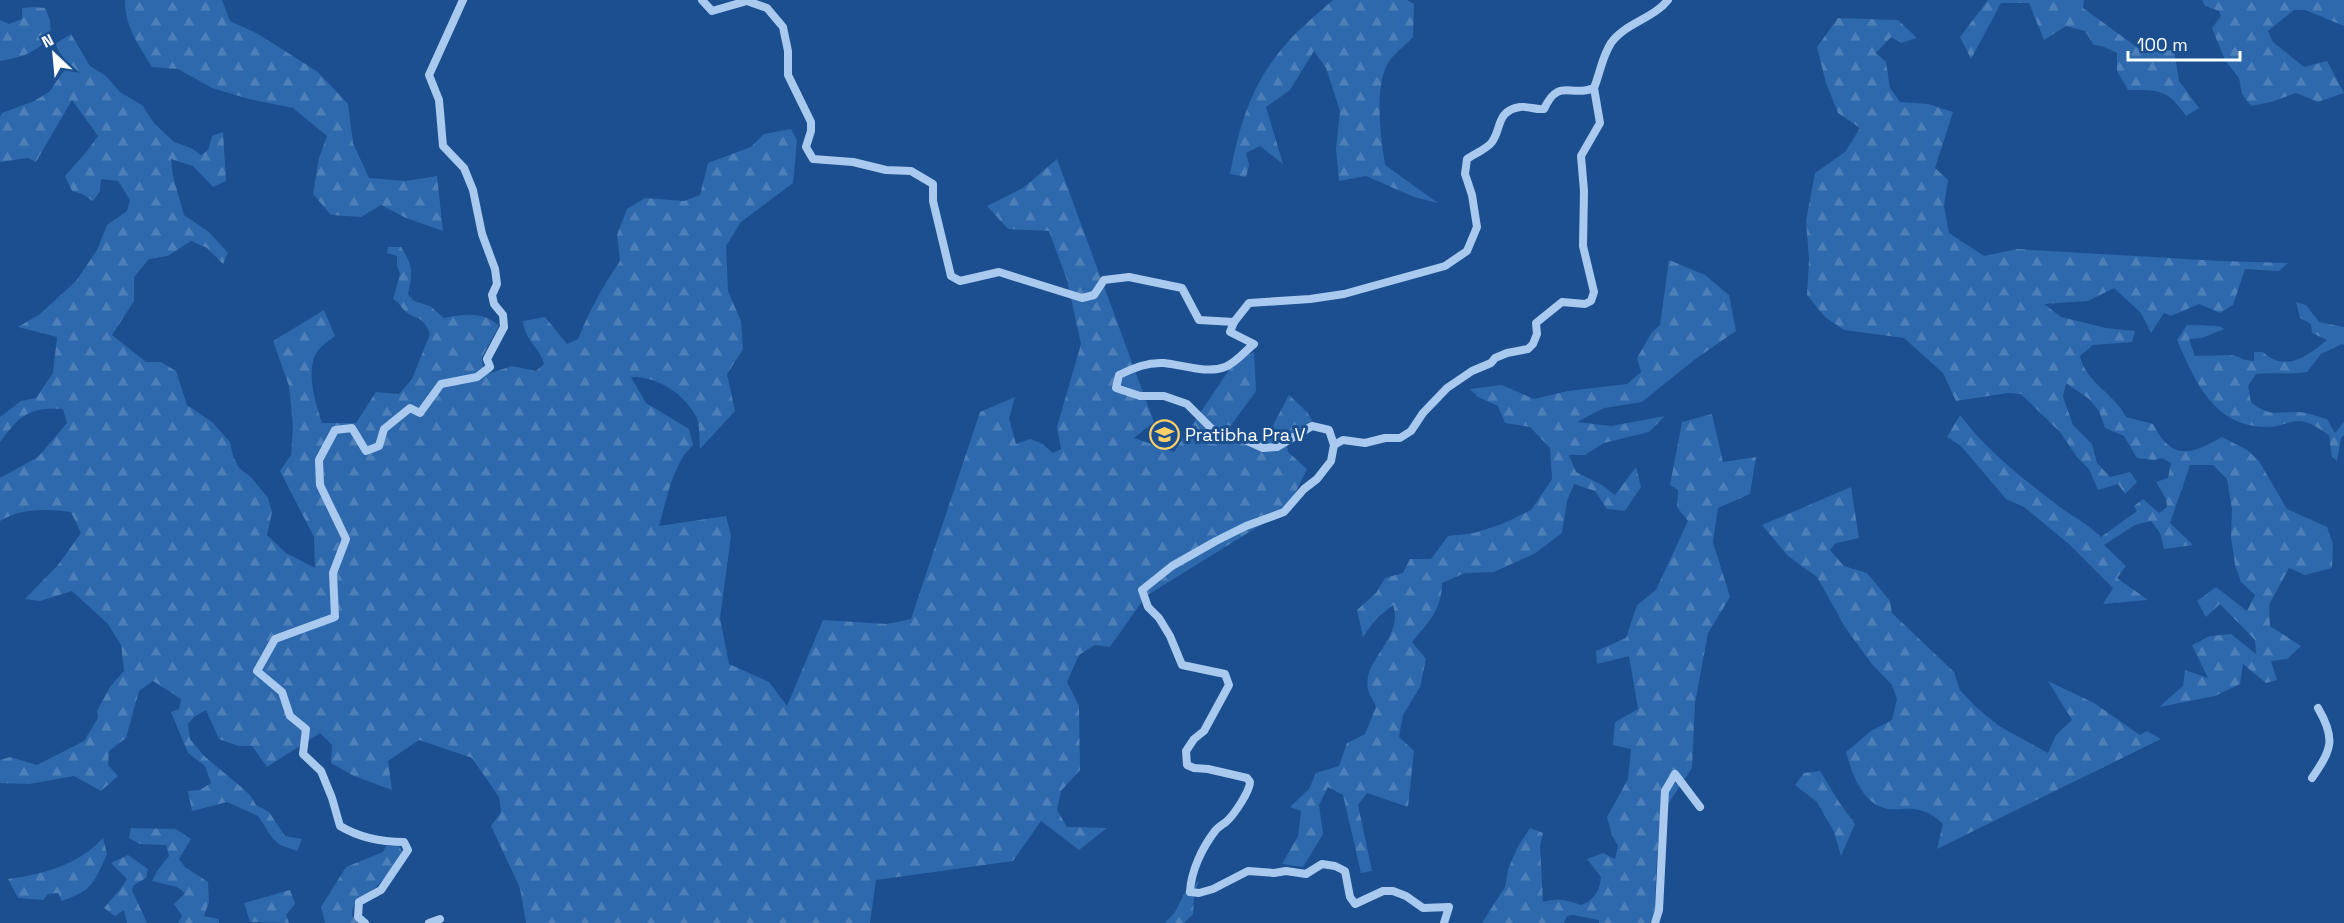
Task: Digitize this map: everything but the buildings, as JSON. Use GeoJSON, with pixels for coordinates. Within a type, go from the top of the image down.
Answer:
{"type":"FeatureCollection","features":[{"type":"Feature","properties":{"kind":"street"},"geometry":{"type":"LineString","coordinates":[[364,923],[358,917],[359,902],[381,890],[408,850],[404,842],[381,842],[350,832],[340,826],[321,771],[303,754],[306,729],[290,717],[282,692],[257,671],[275,639],[335,617],[333,573],[346,539],[320,485],[319,460],[335,430],[352,428],[366,451],[379,446],[384,429],[410,408],[420,413],[441,384],[477,377],[490,367],[487,359],[504,327],[503,315],[494,304],[492,295],[497,284],[495,269],[482,234],[473,190],[464,168],[443,146],[439,100],[429,75],[463,0]]}},
{"type":"Feature","properties":{"kind":"street"},"geometry":{"type":"LineString","coordinates":[[702,0],[712,11],[747,1],[767,8],[783,27],[788,51],[788,75],[811,122],[812,131],[806,147],[813,159],[853,162],[886,171],[911,171],[933,184],[933,201],[951,276],[960,282],[999,272],[1082,298],[1094,295],[1104,280],[1129,277],[1182,288],[1199,320],[1234,322]]}},
{"type":"Feature","properties":{"kind":"street"},"geometry":{"type":"LineString","coordinates":[[1334,445],[1343,440],[1365,443],[1385,438],[1400,438],[1411,431],[1423,413],[1447,388],[1472,371],[1507,353],[1528,349],[1537,334],[1536,323],[1562,303],[1585,304],[1591,301],[1594,292],[1583,246],[1584,191],[1581,156],[1600,123],[1594,88],[1603,59],[1612,42],[1634,24],[1660,10],[1668,0]]}},
{"type":"Feature","properties":{"kind":"street"},"geometry":{"type":"LineString","coordinates":[[1444,923],[1449,908],[1423,908],[1406,896],[1393,891],[1383,891],[1355,904],[1350,897],[1345,871],[1335,866],[1322,864],[1306,874],[1286,871],[1274,873],[1248,871],[1213,889],[1199,893],[1190,892],[1191,876],[1216,829],[1232,816],[1248,794],[1250,782],[1247,778],[1187,765],[1186,751],[1194,739],[1204,731],[1228,686],[1226,674],[1182,665],[1170,636],[1159,618],[1148,607],[1142,590],[1172,566],[1216,541],[1246,526],[1284,512],[1304,489],[1317,479],[1331,461],[1334,445],[1329,430],[1312,426],[1277,447],[1263,448],[1212,429],[1187,404],[1164,396],[1140,396],[1116,388],[1119,375],[1144,364],[1164,363],[1181,368],[1224,368],[1235,361],[1254,344],[1230,332],[1234,322],[1249,303],[1344,294],[1445,266],[1467,251],[1477,227],[1472,195],[1465,174],[1467,159],[1491,143],[1500,118],[1523,107],[1532,110],[1544,109],[1554,93],[1562,89],[1584,92],[1594,88]]}},
{"type":"Feature","properties":{"kind":"street"},"geometry":{"type":"LineString","coordinates":[[2312,778],[2331,745],[2330,732],[2318,708]]}},
{"type":"Feature","properties":{"kind":"street"},"geometry":{"type":"LineString","coordinates":[[1655,923],[1659,910],[1665,791],[1675,774],[1700,807]]}},
{"type":"Feature","properties":{"kind":"street"},"geometry":{"type":"LineString","coordinates":[[429,923],[440,919]]}},
{"type":"Feature","properties":{"kind":"green space"},"geometry":{"type":"Polygon","coordinates":[[[125,0],[222,0],[230,21],[258,34],[318,72],[348,104],[353,143],[369,178],[406,181],[437,176],[443,231],[406,218],[381,205],[361,217],[331,215],[313,194],[319,158],[327,136],[293,108],[249,99],[212,88],[178,69],[152,67],[130,27],[125,0]]]}},
{"type":"Feature","properties":{"kind":"green space"},"geometry":{"type":"Polygon","coordinates":[[[1333,0],[1407,0],[1414,4],[1413,37],[1390,60],[1381,83],[1380,111],[1385,165],[1438,203],[1414,197],[1366,176],[1339,181],[1336,149],[1340,111],[1326,68],[1314,51],[1290,90],[1266,107],[1283,164],[1260,146],[1246,153],[1249,165],[1246,177],[1230,174],[1243,121],[1264,74],[1291,38],[1333,0]]]}},
{"type":"Feature","properties":{"kind":"green space"},"geometry":{"type":"Polygon","coordinates":[[[1988,0],[2084,0],[2083,8],[2145,53],[2174,50],[2179,81],[2199,108],[2186,116],[2168,96],[2162,93],[2128,90],[2117,71],[2117,53],[2094,45],[2085,31],[2066,26],[2044,40],[2029,3],[2001,3],[1971,59],[1960,37],[1988,0]]]}},
{"type":"Feature","properties":{"kind":"green space"},"geometry":{"type":"Polygon","coordinates":[[[2202,0],[2344,0],[2344,26],[2305,10],[2294,10],[2268,31],[2273,42],[2304,67],[2327,61],[2344,93],[2318,102],[2296,93],[2251,106],[2242,94],[2239,78],[2225,60],[2212,28],[2221,16],[2219,11],[2205,6],[2202,0]]]}},
{"type":"Feature","properties":{"kind":"green space"},"geometry":{"type":"Polygon","coordinates":[[[22,8],[45,8],[50,20],[51,36],[40,47],[28,53],[0,61],[0,20],[9,24],[22,19],[22,8]]]}},
{"type":"Feature","properties":{"kind":"green space"},"geometry":{"type":"Polygon","coordinates":[[[1838,18],[1898,20],[1917,38],[1901,43],[1891,37],[1876,53],[1886,62],[1890,88],[1900,102],[1928,104],[1953,112],[1935,168],[1948,180],[1944,206],[1949,233],[1984,256],[2017,249],[2288,263],[2279,271],[2245,269],[2233,305],[2220,313],[2199,304],[2171,316],[2164,313],[2151,333],[2141,313],[2114,288],[2088,301],[2044,304],[2061,317],[2106,328],[2135,331],[2132,342],[2093,345],[2080,356],[2094,381],[2115,401],[2126,417],[2153,424],[2167,444],[2175,449],[2191,451],[2222,437],[2247,450],[2259,461],[2287,509],[2327,527],[2333,544],[2332,568],[2305,575],[2289,568],[2269,605],[2270,626],[2301,646],[2287,659],[2271,661],[2277,680],[2266,683],[2243,664],[2240,684],[2215,696],[2159,707],[2183,686],[2185,670],[2208,678],[2192,645],[2210,636],[2231,634],[2256,654],[2255,640],[2220,604],[2206,617],[2197,601],[2216,587],[2247,611],[2255,595],[2241,582],[2235,565],[2231,537],[2232,509],[2227,479],[2213,465],[2190,465],[2170,523],[2193,545],[2164,549],[2160,533],[2151,521],[2135,525],[2104,545],[2126,566],[2117,578],[2148,600],[2103,604],[2113,588],[2070,545],[2024,507],[2006,499],[1961,446],[1947,437],[1960,415],[1982,441],[2007,464],[2046,497],[2101,537],[2137,511],[2134,506],[2143,499],[2159,513],[2167,507],[2166,499],[2156,482],[2168,478],[2171,463],[2162,458],[2154,460],[2137,458],[2124,436],[2105,428],[2099,411],[2089,399],[2066,383],[2063,397],[2073,425],[2092,444],[2097,463],[2110,477],[2130,472],[2137,482],[2125,494],[2118,484],[2098,490],[2089,469],[2077,457],[2060,432],[2021,394],[2008,393],[1956,401],[1943,373],[1904,338],[1844,330],[1825,317],[1807,295],[1809,259],[1806,221],[1815,173],[1845,152],[1860,128],[1838,113],[1826,83],[1817,47],[1838,18]]]}},
{"type":"Feature","properties":{"kind":"green space"},"geometry":{"type":"Polygon","coordinates":[[[71,34],[90,66],[106,76],[120,92],[143,106],[154,123],[174,142],[191,148],[201,155],[208,150],[212,136],[223,132],[226,181],[213,187],[193,166],[171,159],[173,176],[184,215],[209,232],[228,253],[223,264],[207,248],[191,241],[168,256],[149,259],[134,277],[134,301],[112,335],[146,362],[161,362],[176,371],[187,405],[212,422],[230,442],[239,468],[251,477],[268,498],[272,512],[267,535],[286,553],[315,568],[314,537],[280,471],[291,455],[293,426],[289,386],[273,341],[324,310],[335,336],[320,348],[312,365],[312,385],[322,423],[356,423],[376,392],[399,394],[412,379],[430,334],[421,320],[404,310],[393,299],[400,274],[397,256],[387,253],[388,247],[401,247],[410,264],[411,280],[408,294],[414,301],[430,306],[444,318],[480,316],[499,326],[482,357],[484,375],[512,366],[536,371],[544,364],[539,352],[526,334],[523,321],[545,317],[567,344],[578,339],[597,299],[620,261],[617,235],[627,209],[645,198],[684,201],[700,195],[708,163],[751,147],[764,134],[791,129],[797,140],[793,183],[741,222],[726,246],[728,291],[741,321],[743,349],[727,374],[735,411],[700,449],[697,419],[684,400],[660,383],[641,377],[631,377],[646,403],[689,429],[693,445],[675,472],[659,526],[726,516],[731,536],[720,618],[729,664],[769,682],[787,706],[823,620],[887,624],[911,619],[980,412],[1015,397],[1009,418],[1016,444],[1030,439],[1041,443],[1053,453],[1061,449],[1057,427],[1081,344],[1067,280],[1049,231],[1008,229],[987,206],[1023,188],[1057,159],[1154,422],[1134,438],[1174,452],[1235,361],[1254,352],[1256,391],[1229,428],[1264,442],[1289,395],[1307,412],[1317,429],[1286,438],[1288,452],[1307,469],[1288,508],[1146,596],[1110,647],[1095,645],[1079,655],[1067,682],[1079,706],[1080,770],[1061,791],[1057,810],[1067,827],[1107,828],[1079,850],[1041,821],[1013,861],[876,880],[870,923],[526,923],[520,888],[491,826],[501,812],[499,797],[472,758],[419,740],[388,761],[392,790],[354,776],[331,763],[332,745],[320,733],[267,767],[252,746],[238,746],[219,739],[206,710],[194,717],[188,724],[190,739],[204,756],[250,795],[256,805],[269,812],[285,836],[302,839],[297,851],[280,845],[273,839],[258,816],[227,802],[192,811],[188,791],[200,790],[211,783],[205,766],[188,753],[171,712],[179,709],[181,699],[153,681],[139,691],[126,738],[109,751],[108,765],[118,776],[101,791],[74,776],[29,784],[0,783],[0,760],[10,757],[37,765],[84,741],[98,718],[97,711],[110,687],[124,671],[121,645],[108,624],[72,591],[40,601],[25,599],[58,565],[81,533],[71,512],[35,510],[0,521],[0,478],[38,457],[67,423],[63,409],[33,411],[20,419],[0,442],[0,417],[21,401],[36,398],[53,373],[57,337],[18,327],[40,314],[76,281],[97,250],[107,225],[127,211],[130,200],[118,181],[101,179],[100,191],[93,201],[72,191],[65,176],[98,136],[72,100],[36,162],[28,158],[0,162],[0,117],[2,113],[34,101],[49,92],[68,65],[55,44],[71,34]]]}},
{"type":"Feature","properties":{"kind":"green space"},"geometry":{"type":"Polygon","coordinates":[[[1669,260],[1705,275],[1729,295],[1736,331],[1694,360],[1642,402],[1604,408],[1577,422],[1611,426],[1665,416],[1649,432],[1604,443],[1585,455],[1569,455],[1576,472],[1602,485],[1615,495],[1636,467],[1641,487],[1625,511],[1607,509],[1595,491],[1574,484],[1567,501],[1562,533],[1534,554],[1494,572],[1465,573],[1442,583],[1437,608],[1429,622],[1412,642],[1426,659],[1420,687],[1403,715],[1399,737],[1414,751],[1408,807],[1367,793],[1358,805],[1372,871],[1361,873],[1343,795],[1328,787],[1319,805],[1323,834],[1303,867],[1282,864],[1298,836],[1301,811],[1290,807],[1309,789],[1316,773],[1339,766],[1347,743],[1365,734],[1376,707],[1369,691],[1368,678],[1393,628],[1395,617],[1393,605],[1376,619],[1363,637],[1357,610],[1376,593],[1385,578],[1403,573],[1410,559],[1431,559],[1448,536],[1474,533],[1502,524],[1531,510],[1552,479],[1550,448],[1530,427],[1505,423],[1498,406],[1478,397],[1470,389],[1502,385],[1534,399],[1568,391],[1627,384],[1641,372],[1637,358],[1652,332],[1660,325],[1669,260]]]}},
{"type":"Feature","properties":{"kind":"green space"},"geometry":{"type":"Polygon","coordinates":[[[2296,302],[2306,305],[2319,322],[2344,327],[2344,345],[2321,354],[2307,372],[2256,374],[2248,386],[2251,402],[2268,412],[2301,412],[2327,419],[2335,433],[2344,422],[2344,435],[2341,438],[2337,461],[2332,457],[2329,435],[2312,425],[2300,421],[2272,427],[2249,425],[2220,411],[2200,386],[2177,340],[2187,325],[2219,326],[2224,329],[2202,338],[2189,339],[2195,356],[2233,355],[2254,361],[2254,352],[2263,352],[2280,361],[2296,360],[2312,352],[2327,340],[2312,333],[2311,324],[2300,318],[2296,302]]]}},
{"type":"Feature","properties":{"kind":"green space"},"geometry":{"type":"Polygon","coordinates":[[[1712,414],[1723,462],[1756,457],[1750,494],[1718,508],[1713,542],[1730,597],[1708,633],[1695,703],[1692,768],[1660,816],[1655,910],[1650,923],[1599,923],[1599,920],[1573,915],[1567,916],[1564,923],[1482,923],[1505,887],[1508,870],[1517,848],[1530,828],[1543,833],[1540,846],[1543,902],[1558,900],[1581,905],[1586,903],[1596,894],[1601,877],[1587,859],[1603,853],[1615,859],[1618,846],[1607,817],[1628,779],[1631,749],[1613,745],[1615,722],[1638,709],[1629,656],[1597,664],[1596,651],[1626,638],[1637,605],[1656,590],[1688,521],[1677,507],[1678,490],[1670,485],[1682,422],[1712,414]]]}},
{"type":"Feature","properties":{"kind":"green space"},"geometry":{"type":"Polygon","coordinates":[[[1851,487],[1859,538],[1836,543],[1830,550],[1844,566],[1867,573],[1890,601],[1892,613],[1954,672],[1960,690],[1999,726],[2048,753],[2056,735],[2072,720],[2048,681],[2094,703],[2140,735],[2147,731],[2161,739],[1937,849],[1943,824],[1934,816],[1914,809],[1888,809],[1871,801],[1855,778],[1846,752],[1871,731],[1892,720],[1897,699],[1892,685],[1871,663],[1845,627],[1817,577],[1788,556],[1762,525],[1851,487]]]}},
{"type":"Feature","properties":{"kind":"green space"},"geometry":{"type":"Polygon","coordinates":[[[1820,771],[1855,824],[1841,856],[1834,832],[1817,802],[1795,785],[1804,773],[1820,771]]]}},
{"type":"Feature","properties":{"kind":"green space"},"geometry":{"type":"Polygon","coordinates":[[[131,828],[176,829],[191,839],[179,859],[185,867],[208,882],[209,902],[204,916],[218,919],[219,923],[178,923],[182,916],[174,904],[185,893],[177,887],[152,881],[169,856],[166,845],[140,844],[129,838],[131,828]]]}},
{"type":"Feature","properties":{"kind":"green space"},"geometry":{"type":"Polygon","coordinates":[[[103,838],[107,854],[95,879],[86,889],[62,901],[58,893],[48,894],[43,900],[18,898],[8,879],[60,867],[83,855],[103,838]]]}},
{"type":"Feature","properties":{"kind":"green space"},"geometry":{"type":"Polygon","coordinates":[[[386,846],[399,846],[402,851],[379,884],[356,902],[352,915],[358,923],[325,923],[321,907],[346,867],[383,852],[386,846]]]}},
{"type":"Feature","properties":{"kind":"green space"},"geometry":{"type":"Polygon","coordinates":[[[128,855],[148,869],[146,878],[134,885],[132,890],[147,923],[127,923],[124,910],[115,916],[104,908],[127,879],[111,863],[128,855]]]}},
{"type":"Feature","properties":{"kind":"green space"},"geometry":{"type":"Polygon","coordinates":[[[1199,881],[1194,895],[1193,914],[1184,923],[1165,923],[1175,912],[1186,890],[1199,881]]]}},
{"type":"Feature","properties":{"kind":"green space"},"geometry":{"type":"Polygon","coordinates":[[[290,890],[295,904],[286,915],[289,923],[250,922],[244,903],[290,890]]]}},
{"type":"Feature","properties":{"kind":"place","name":"Pratibha Pra V"},"geometry":{"type":"Point","coordinates":[1164,435]}}]}
